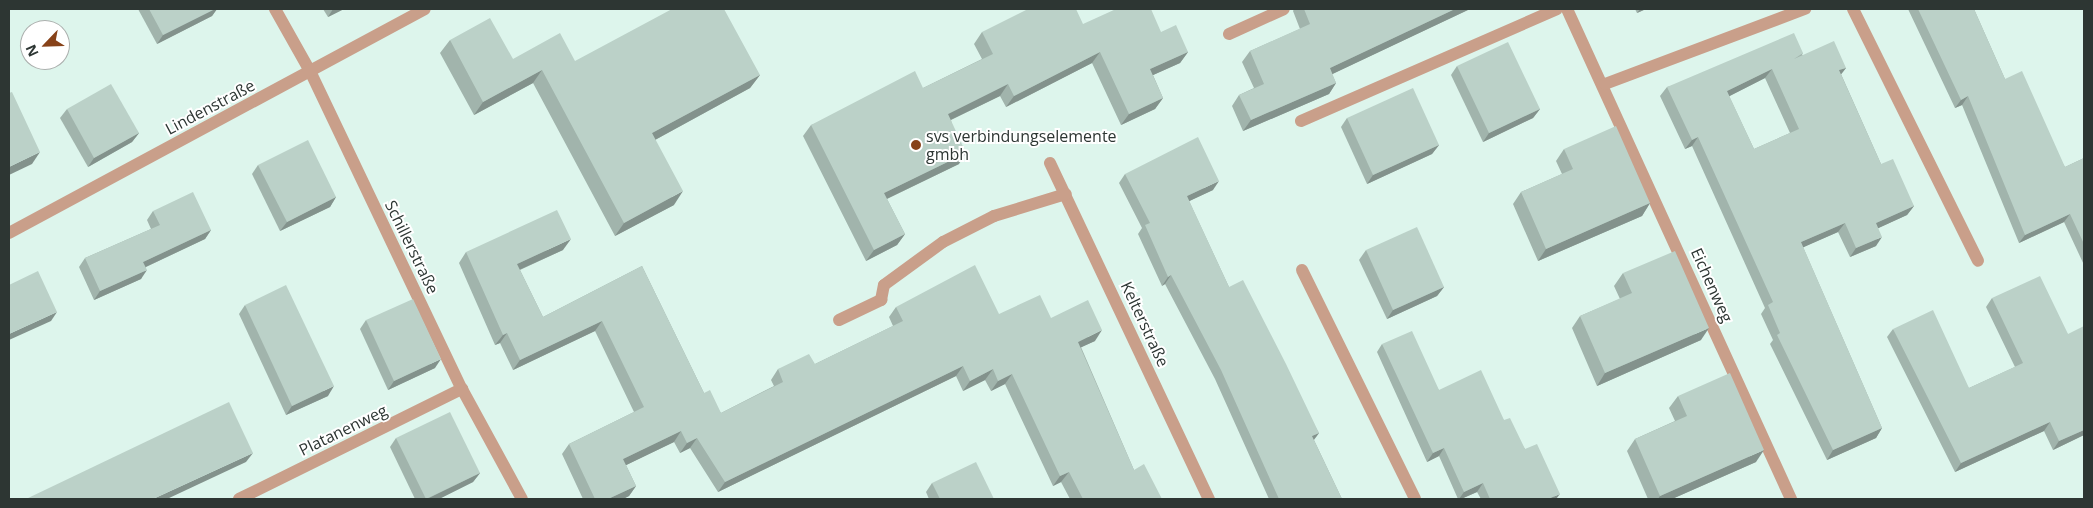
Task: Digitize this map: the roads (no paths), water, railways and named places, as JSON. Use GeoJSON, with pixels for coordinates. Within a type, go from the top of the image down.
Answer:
{"type":"FeatureCollection","features":[{"type":"Feature","properties":{"kind":"street","name":"Schillerstraße"},"geometry":{"type":"LineString","coordinates":[[275,9],[310,71],[462,389],[522,499]]}},
{"type":"Feature","properties":{"kind":"street","name":"Lindenstraße"},"geometry":{"type":"LineString","coordinates":[[9,233],[426,9]]}},
{"type":"Feature","properties":{"kind":"street"},"geometry":{"type":"LineString","coordinates":[[1229,34],[1284,9]]}},
{"type":"Feature","properties":{"kind":"street"},"geometry":{"type":"LineString","coordinates":[[1300,121],[1557,9]]}},
{"type":"Feature","properties":{"kind":"street","name":"Eichenweg"},"geometry":{"type":"LineString","coordinates":[[1567,9],[1605,84],[1791,499]]}},
{"type":"Feature","properties":{"kind":"street"},"geometry":{"type":"LineString","coordinates":[[1605,84],[1805,9]]}},
{"type":"Feature","properties":{"kind":"street"},"geometry":{"type":"LineString","coordinates":[[1853,9],[1978,261]]}},
{"type":"Feature","properties":{"kind":"street","name":"Kelterstraße"},"geometry":{"type":"LineString","coordinates":[[1050,163],[1209,499]]}},
{"type":"Feature","properties":{"kind":"street"},"geometry":{"type":"LineString","coordinates":[[839,320],[881,300],[884,285],[943,242],[994,216],[1066,194]]}},
{"type":"Feature","properties":{"kind":"street"},"geometry":{"type":"LineString","coordinates":[[1302,270],[1415,499]]}},
{"type":"Feature","properties":{"kind":"street","name":"Platanenweg"},"geometry":{"type":"LineString","coordinates":[[239,499],[462,389]]}},
{"type":"Feature","properties":{"kind":"place","name":"svs verbindungselemente gmbh"},"geometry":{"type":"Point","coordinates":[916,145]}}]}
